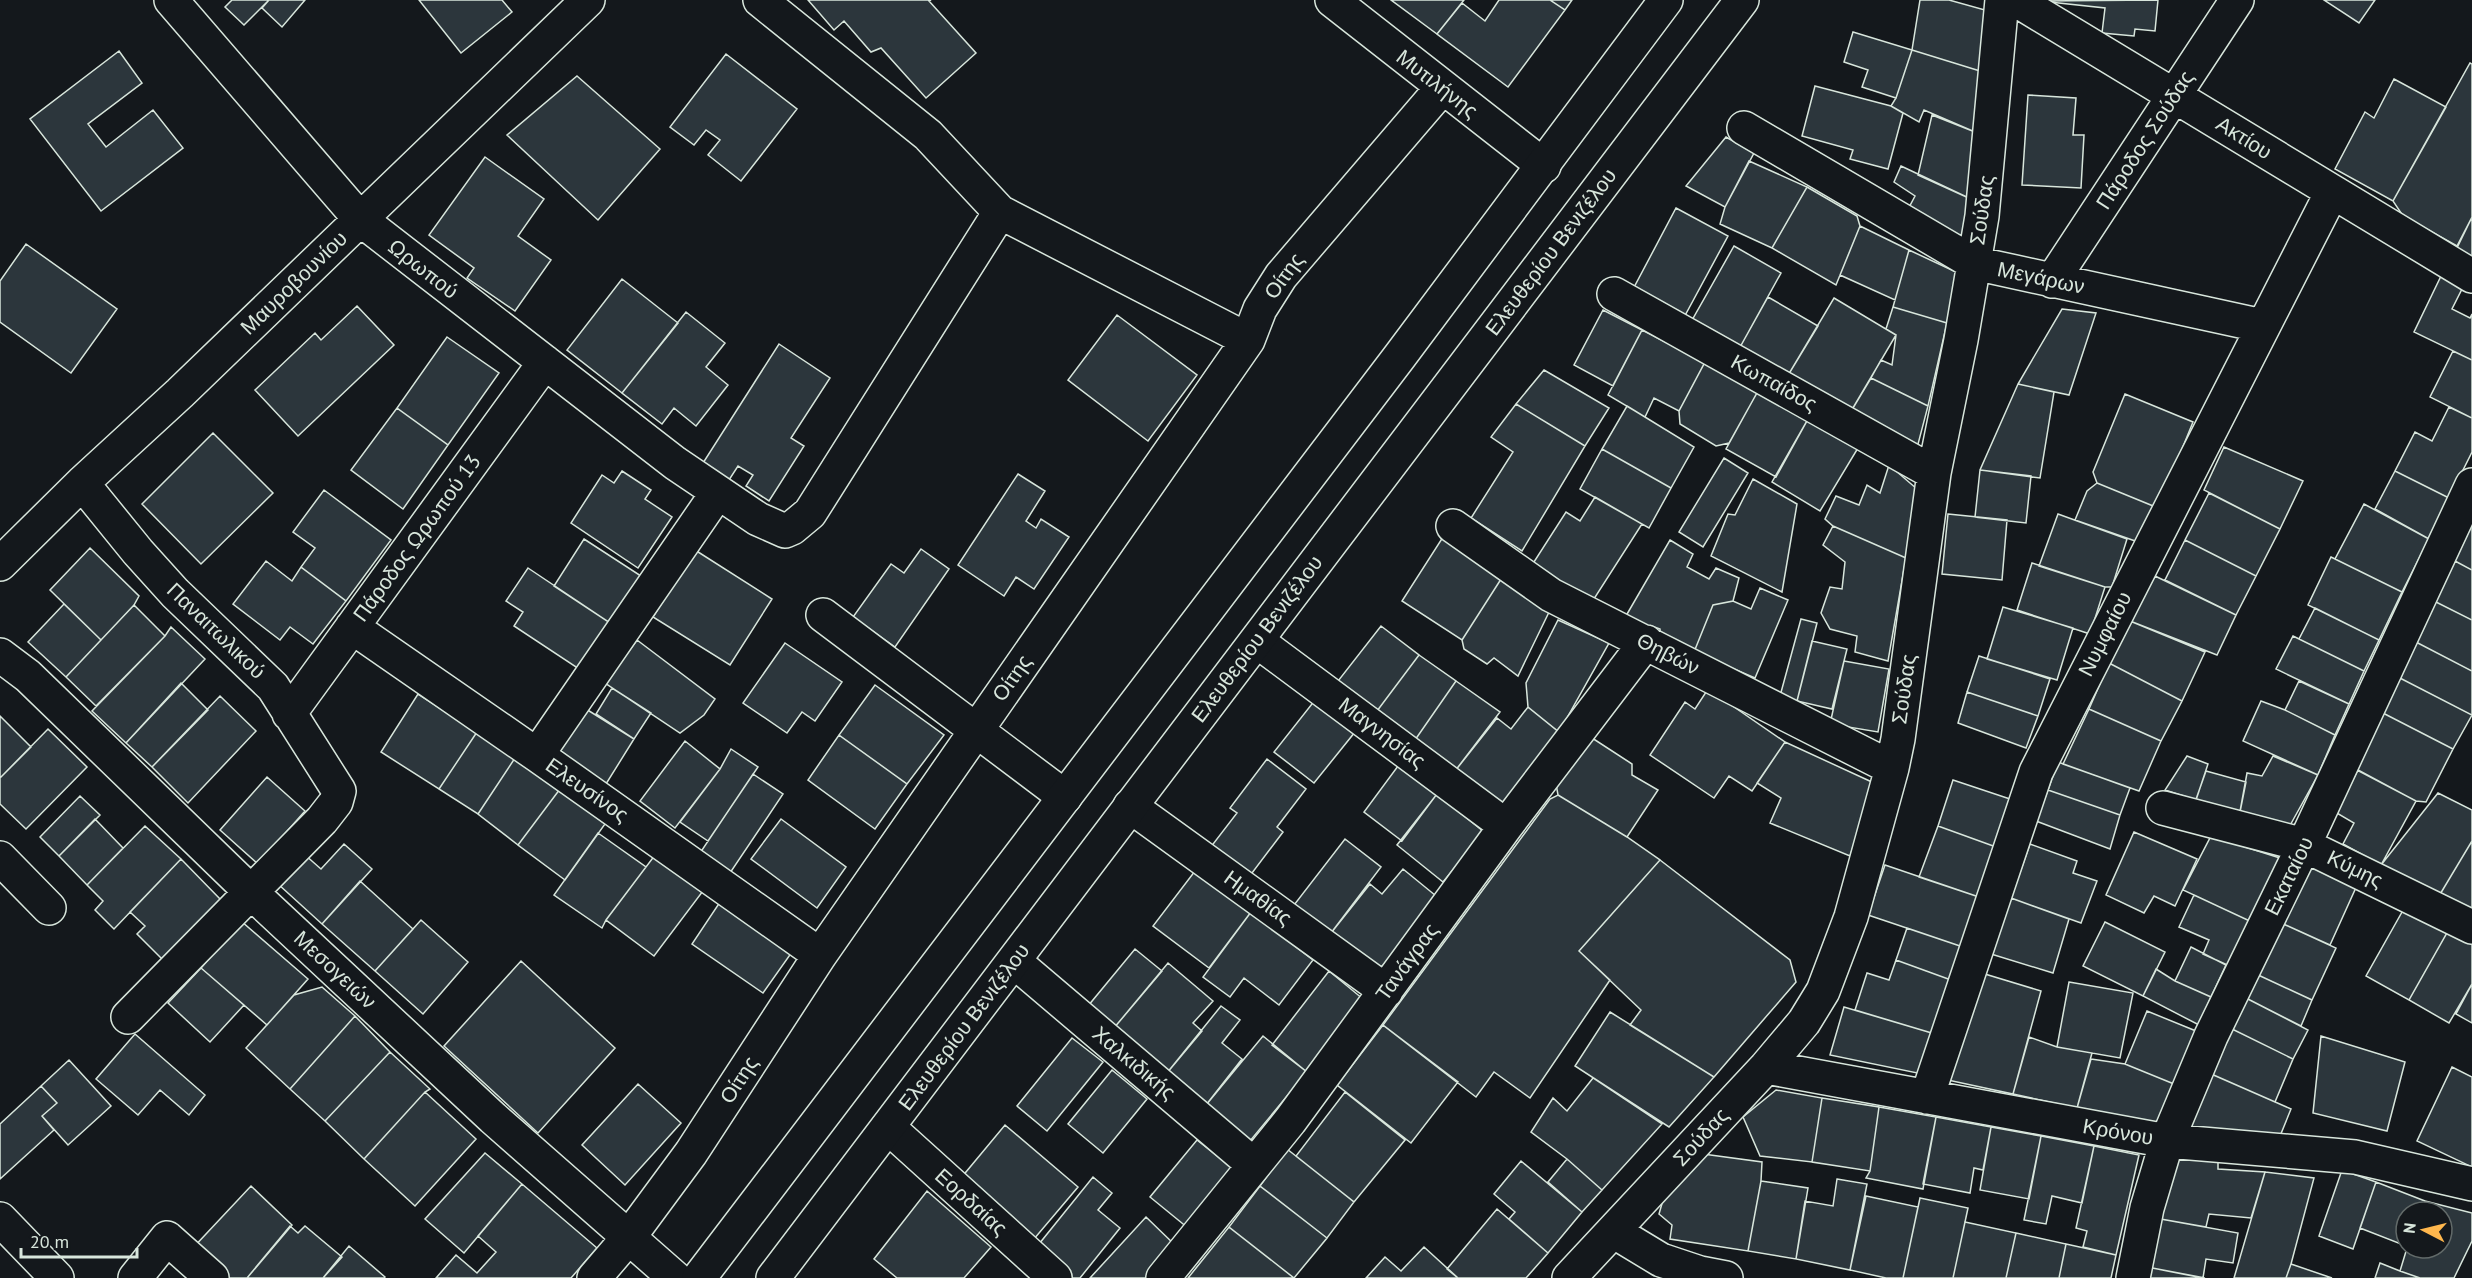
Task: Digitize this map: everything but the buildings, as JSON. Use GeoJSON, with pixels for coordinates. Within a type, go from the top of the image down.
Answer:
{"type":"FeatureCollection","features":[{"type":"Feature","properties":{"kind":"street","name":"Ωρωπού"},"geometry":{"type":"LineString","coordinates":[[171,0],[360,219],[675,463],[758,519],[785,531],[810,513],[1000,212]]}},
{"type":"Feature","properties":{"kind":"street","name":"Μαυροβουνίου"},"geometry":{"type":"LineString","coordinates":[[0,564],[588,0]]}},
{"type":"Feature","properties":{"kind":"street"},"geometry":{"type":"LineString","coordinates":[[759,0],[928,135],[1000,212],[1248,340]]}},
{"type":"Feature","properties":{"kind":"street","name":"Μυτιλήνης"},"geometry":{"type":"LineString","coordinates":[[1332,0],[1544,166]]}},
{"type":"Feature","properties":{"kind":"street"},"geometry":{"type":"LineString","coordinates":[[699,1278],[1544,166],[1666,0]]}},
{"type":"Feature","properties":{"kind":"street","name":"Ελευθερίου Βενιζέλου"},"geometry":{"type":"LineString","coordinates":[[773,1278],[1015,962],[1130,806],[1742,0]]}},
{"type":"Feature","properties":{"kind":"street","name":"Σούδας"},"geometry":{"type":"LineString","coordinates":[[1569,1278],[1766,1067],[1804,1022],[1823,991],[1851,917],[1892,768],[1934,473],[1961,340],[1988,174],[2002,0]]}},
{"type":"Feature","properties":{"kind":"street","name":"Ακτίου"},"geometry":{"type":"LineString","coordinates":[[2016,0],[2472,276]]}},
{"type":"Feature","properties":{"kind":"street","name":"Πάροδος Σούδας"},"geometry":{"type":"LineString","coordinates":[[2052,280],[2237,0]]}},
{"type":"Feature","properties":{"kind":"street","name":"Οίτης"},"geometry":{"type":"LineString","coordinates":[[594,1278],[629,1237],[691,1153],[820,955],[1248,340],[1260,309],[1281,276],[1442,88]]}},
{"type":"Feature","properties":{"kind":"street","name":"Μεγάρων"},"geometry":{"type":"LineString","coordinates":[[1744,128],[1954,254],[1974,263],[2263,326]]}},
{"type":"Feature","properties":{"kind":"street","name":"Νυμφαίου"},"geometry":{"type":"LineString","coordinates":[[1927,1097],[2036,772],[2332,192]]}},
{"type":"Feature","properties":{"kind":"street","name":"Κωπαίδος"},"geometry":{"type":"LineString","coordinates":[[1614,294],[1934,473]]}},
{"type":"Feature","properties":{"kind":"street","name":"Πάροδος Ωρωπού 13"},"geometry":{"type":"LineString","coordinates":[[289,714],[545,362]]}},
{"type":"Feature","properties":{"kind":"street","name":"Παναιτωλικού"},"geometry":{"type":"LineString","coordinates":[[82,483],[175,593],[273,687],[338,788],[338,796],[333,806],[252,893]]}},
{"type":"Feature","properties":{"kind":"street","name":"Εκαταίου"},"geometry":{"type":"LineString","coordinates":[[2133,1278],[2147,1208],[2167,1141],[2211,1036],[2304,844],[2472,485]]}},
{"type":"Feature","properties":{"kind":"street"},"geometry":{"type":"LineString","coordinates":[[537,755],[718,492]]}},
{"type":"Feature","properties":{"kind":"street","name":"Θηβών"},"geometry":{"type":"LineString","coordinates":[[1453,526],[1551,595],[1892,768]]}},
{"type":"Feature","properties":{"kind":"street"},"geometry":{"type":"LineString","coordinates":[[823,615],[1065,796]]}},
{"type":"Feature","properties":{"kind":"street","name":"Ελευσίνος"},"geometry":{"type":"LineString","coordinates":[[352,627],[820,955]]}},
{"type":"Feature","properties":{"kind":"street","name":"Μαγνησίας"},"geometry":{"type":"LineString","coordinates":[[1257,641],[1506,826]]}},
{"type":"Feature","properties":{"kind":"street","name":"Τανάγρας"},"geometry":{"type":"LineString","coordinates":[[1163,1278],[1290,1121],[1506,826],[1646,642]]}},
{"type":"Feature","properties":{"kind":"street","name":"Μεσογειών"},"geometry":{"type":"LineString","coordinates":[[0,655],[28,676],[252,893],[493,1118],[675,1278]]}},
{"type":"Feature","properties":{"kind":"street","name":"Ημαθίας"},"geometry":{"type":"LineString","coordinates":[[1130,806],[1386,991]]}},
{"type":"Feature","properties":{"kind":"street","name":"Κύμης"},"geometry":{"type":"LineString","coordinates":[[2163,808],[2304,844],[2472,927]]}},
{"type":"Feature","properties":{"kind":"street"},"geometry":{"type":"LineString","coordinates":[[0,858],[49,908]]}},
{"type":"Feature","properties":{"kind":"street"},"geometry":{"type":"LineString","coordinates":[[128,1017],[252,893]]}},
{"type":"Feature","properties":{"kind":"street","name":"Χαλκιδικής"},"geometry":{"type":"LineString","coordinates":[[1015,962],[1254,1165]]}},
{"type":"Feature","properties":{"kind":"street","name":"Κρόνου"},"geometry":{"type":"LineString","coordinates":[[1766,1067],[2167,1141],[2355,1157],[2472,1184]]}},
{"type":"Feature","properties":{"kind":"street","name":"Εορδαίας"},"geometry":{"type":"LineString","coordinates":[[888,1127],[1055,1278]]}},
{"type":"Feature","properties":{"kind":"street"},"geometry":{"type":"LineString","coordinates":[[0,1219],[57,1278]]}},
{"type":"Feature","properties":{"kind":"street"},"geometry":{"type":"LineString","coordinates":[[1613,1231],[1661,1260],[1708,1276]]}},
{"type":"Feature","properties":{"kind":"street"},"geometry":{"type":"LineString","coordinates":[[135,1278],[167,1238],[212,1278]]}}]}
